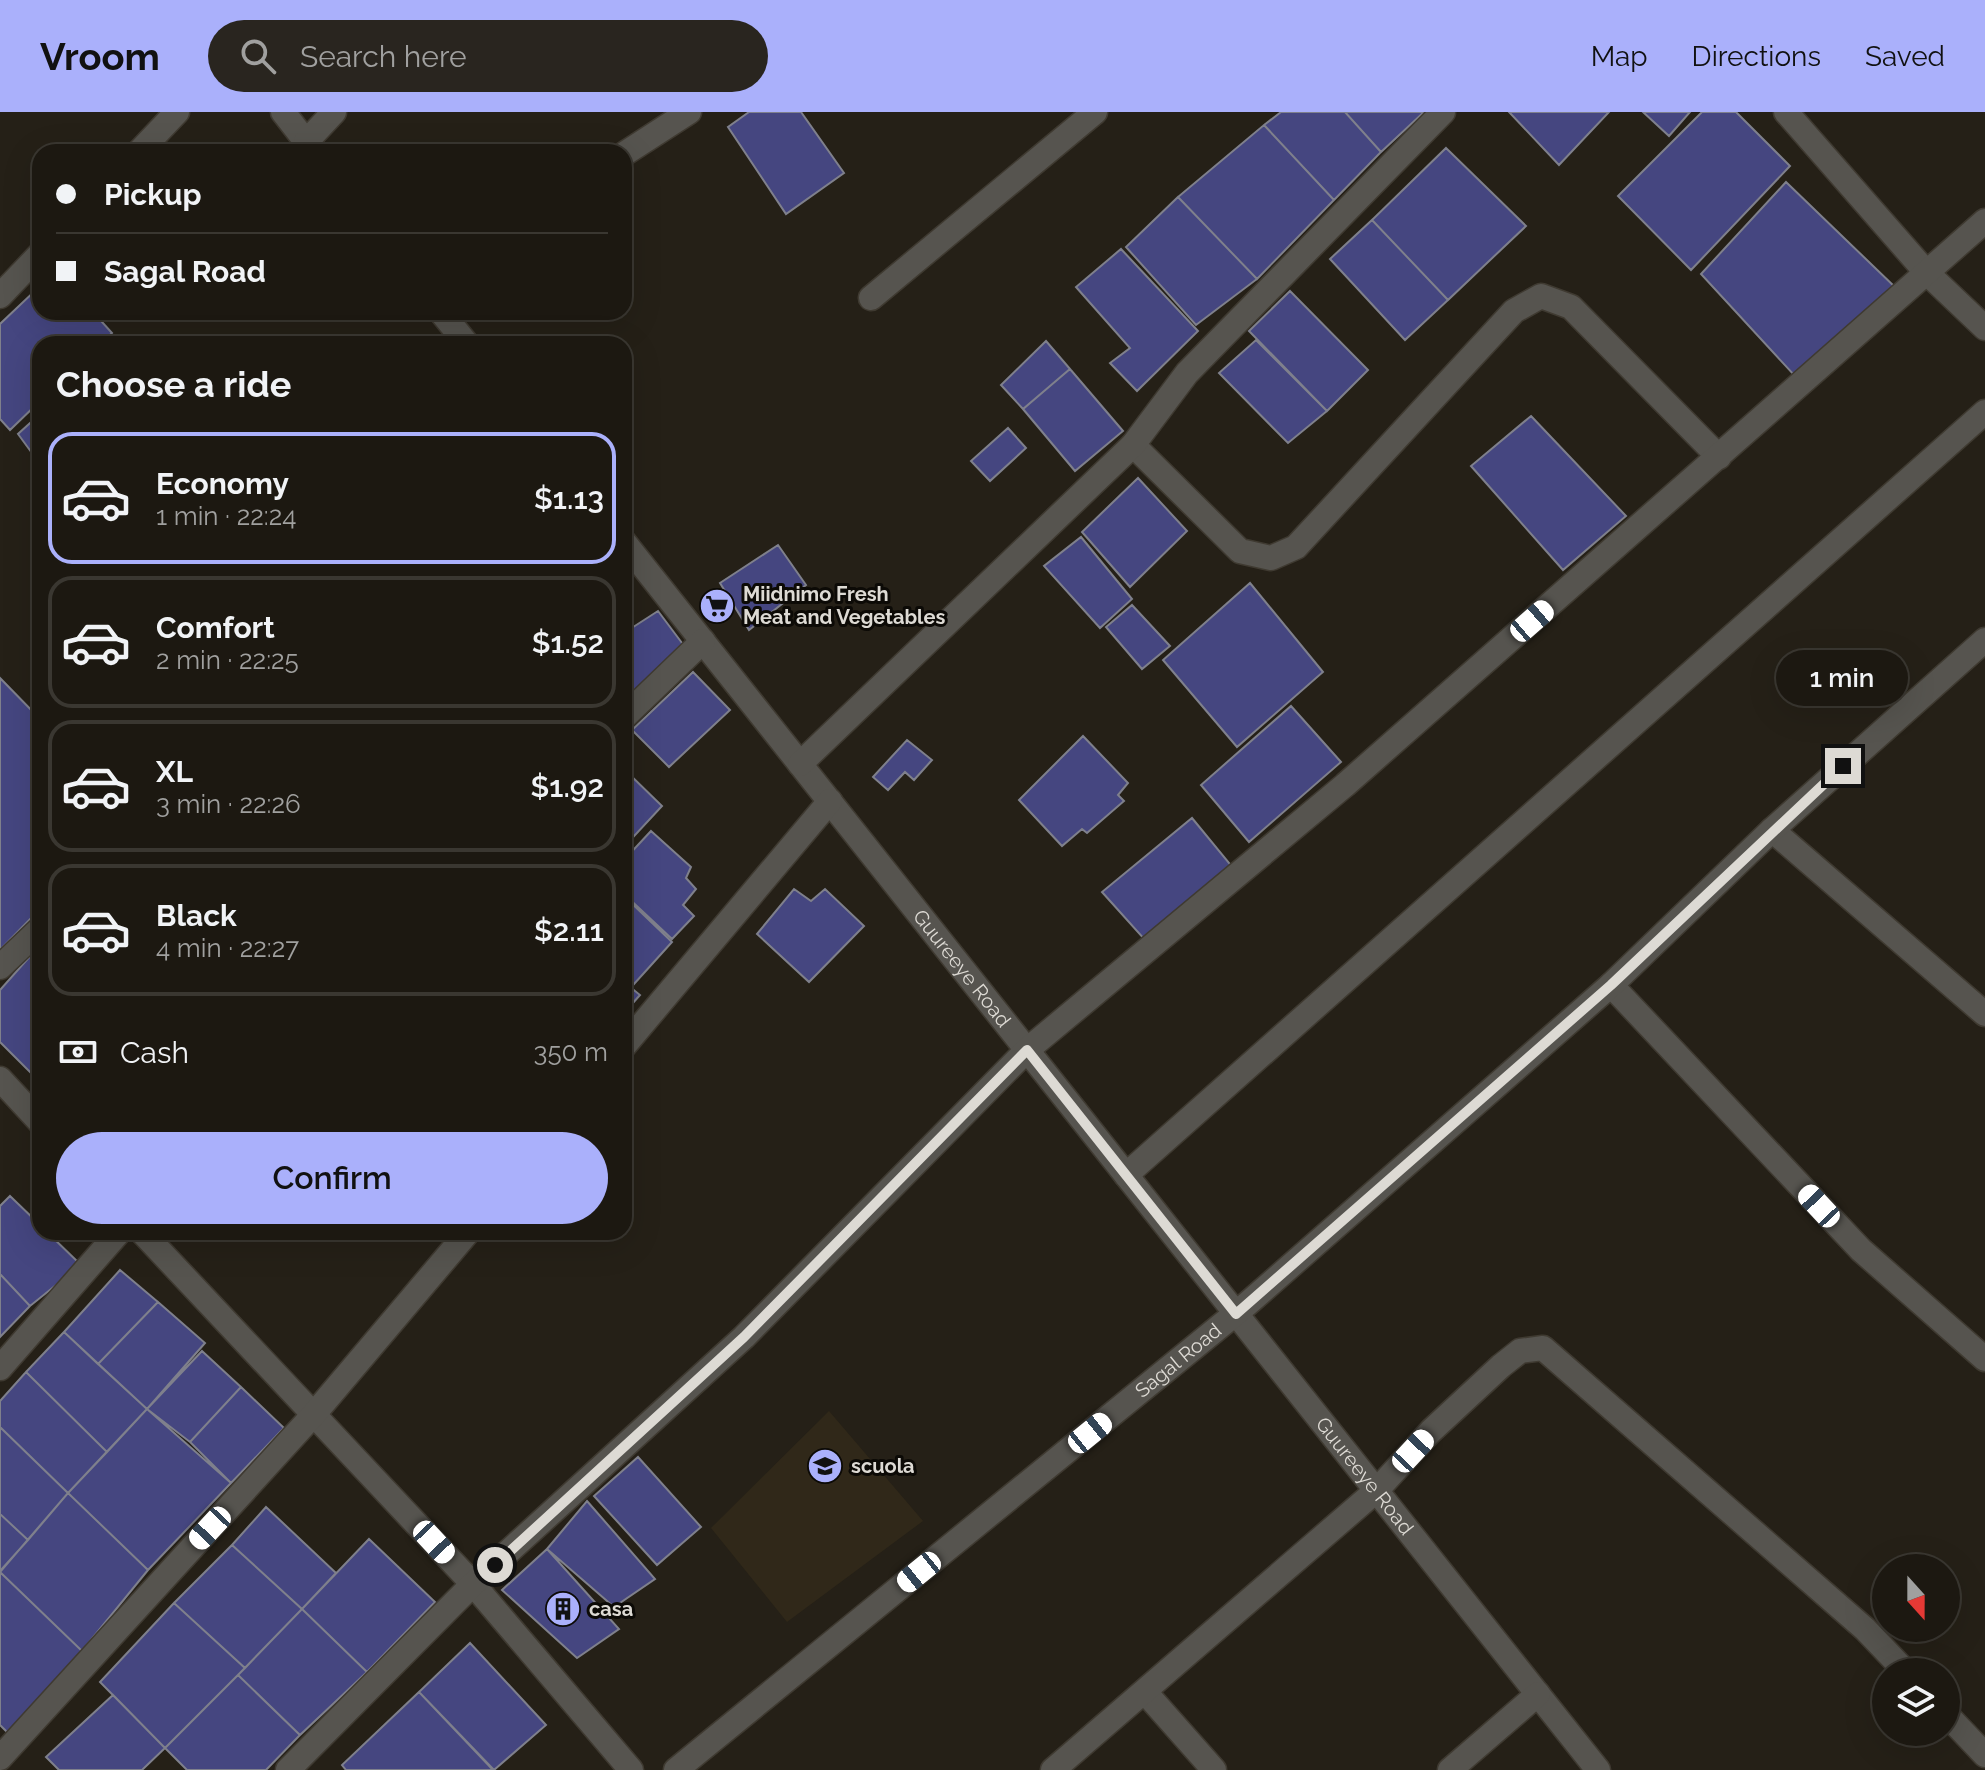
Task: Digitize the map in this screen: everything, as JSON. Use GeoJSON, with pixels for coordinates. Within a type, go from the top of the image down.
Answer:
{"type":"FeatureCollection","features":[{"type":"Feature","properties":{"kind":"street"},"geometry":{"type":"LineString","coordinates":[[147,144],[177,112]]}},
{"type":"Feature","properties":{"kind":"street"},"geometry":{"type":"LineString","coordinates":[[283,112],[308,144]]}},
{"type":"Feature","properties":{"kind":"street"},"geometry":{"type":"LineString","coordinates":[[312,144],[334,112]]}},
{"type":"Feature","properties":{"kind":"street"},"geometry":{"type":"LineString","coordinates":[[632,149],[689,112]]}},
{"type":"Feature","properties":{"kind":"street"},"geometry":{"type":"LineString","coordinates":[[871,298],[1095,112]]}},
{"type":"Feature","properties":{"kind":"street"},"geometry":{"type":"LineString","coordinates":[[800,764],[1133,445],[1187,373],[1443,112]]}},
{"type":"Feature","properties":{"kind":"street"},"geometry":{"type":"LineString","coordinates":[[1786,112],[1926,272],[1985,328]]}},
{"type":"Feature","properties":{"kind":"street"},"geometry":{"type":"LineString","coordinates":[[288,1770],[473,1584],[744,1337],[1027,1050],[1345,785],[1985,221]]}},
{"type":"Feature","properties":{"kind":"street"},"geometry":{"type":"LineString","coordinates":[[0,296],[32,262]]}},
{"type":"Feature","properties":{"kind":"street"},"geometry":{"type":"LineString","coordinates":[[1133,445],[1240,551],[1271,558],[1296,547],[1514,311],[1541,296],[1571,307],[1719,457]]}},
{"type":"Feature","properties":{"kind":"street"},"geometry":{"type":"LineString","coordinates":[[448,320],[460,336]]}},
{"type":"Feature","properties":{"kind":"street"},"geometry":{"type":"LineString","coordinates":[[1126,1175],[1985,412]]}},
{"type":"Feature","properties":{"kind":"street","name":"Guureeye Road"},"geometry":{"type":"LineString","coordinates":[[632,552],[1598,1770]]}},
{"type":"Feature","properties":{"kind":"street","name":"Sagal Road"},"geometry":{"type":"LineString","coordinates":[[676,1770],[1236,1314],[1611,985],[1772,830],[1985,640]]}},
{"type":"Feature","properties":{"kind":"street"},"geometry":{"type":"LineString","coordinates":[[632,709],[703,641]]}},
{"type":"Feature","properties":{"kind":"street"},"geometry":{"type":"LineString","coordinates":[[632,1036],[830,801]]}},
{"type":"Feature","properties":{"kind":"street"},"geometry":{"type":"LineString","coordinates":[[1772,830],[1985,1014]]}},
{"type":"Feature","properties":{"kind":"street"},"geometry":{"type":"LineString","coordinates":[[0,967],[32,937]]}},
{"type":"Feature","properties":{"kind":"street"},"geometry":{"type":"LineString","coordinates":[[1611,985],[1861,1250],[1985,1359]]}},
{"type":"Feature","properties":{"kind":"street"},"geometry":{"type":"LineString","coordinates":[[0,1079],[32,1113]]}},
{"type":"Feature","properties":{"kind":"street"},"geometry":{"type":"LineString","coordinates":[[0,1368],[112,1240]]}},
{"type":"Feature","properties":{"kind":"street"},"geometry":{"type":"LineString","coordinates":[[150,1240],[473,1584],[631,1770]]}},
{"type":"Feature","properties":{"kind":"street"},"geometry":{"type":"LineString","coordinates":[[0,1758],[315,1413],[461,1240]]}},
{"type":"Feature","properties":{"kind":"street"},"geometry":{"type":"LineString","coordinates":[[1053,1770],[1377,1490],[1431,1431],[1520,1351],[1543,1348],[1865,1629],[1893,1658]]}},
{"type":"Feature","properties":{"kind":"street"},"geometry":{"type":"LineString","coordinates":[[1145,1692],[1214,1770]]}},
{"type":"Feature","properties":{"kind":"street"},"geometry":{"type":"LineString","coordinates":[[1450,1770],[1538,1694]]}},
{"type":"Feature","properties":{"kind":"street"},"geometry":{"type":"LineString","coordinates":[[1960,1729],[1985,1755]]}},
{"type":"Feature","properties":{"kind":"shaded area","name":"scuola"},"geometry":{"type":"Polygon","coordinates":[[[829,1411],[923,1521],[787,1622],[711,1528],[829,1411]]]}},
{"type":"Feature","properties":{"kind":"building"},"geometry":{"type":"Polygon","coordinates":[[[749,112],[801,112],[844,173],[786,214],[728,127],[749,112]]]}},
{"type":"Feature","properties":{"kind":"building"},"geometry":{"type":"Polygon","coordinates":[[[1281,112],[1345,112],[1381,152],[1334,200],[1264,125],[1281,112]]]}},
{"type":"Feature","properties":{"kind":"building"},"geometry":{"type":"Polygon","coordinates":[[[1345,112],[1424,112],[1381,152],[1345,112]]]}},
{"type":"Feature","properties":{"kind":"building"},"geometry":{"type":"Polygon","coordinates":[[[1509,112],[1609,112],[1559,165],[1509,112]]]}},
{"type":"Feature","properties":{"kind":"building"},"geometry":{"type":"Polygon","coordinates":[[[1643,112],[1690,112],[1669,136],[1643,112]]]}},
{"type":"Feature","properties":{"kind":"building"},"geometry":{"type":"Polygon","coordinates":[[[1702,112],[1736,112],[1790,166],[1691,270],[1618,196],[1702,112]]]}},
{"type":"Feature","properties":{"kind":"building"},"geometry":{"type":"Polygon","coordinates":[[[1264,125],[1334,200],[1257,279],[1178,197],[1264,125]]]}},
{"type":"Feature","properties":{"kind":"building"},"geometry":{"type":"Polygon","coordinates":[[[1446,148],[1526,226],[1448,300],[1372,220],[1446,148]]]}},
{"type":"Feature","properties":{"kind":"building"},"geometry":{"type":"Polygon","coordinates":[[[1786,182],[1898,290],[1794,375],[1701,274],[1786,182]]]}},
{"type":"Feature","properties":{"kind":"building"},"geometry":{"type":"Polygon","coordinates":[[[1178,197],[1257,279],[1196,325],[1126,247],[1178,197]]]}},
{"type":"Feature","properties":{"kind":"building"},"geometry":{"type":"Polygon","coordinates":[[[1372,220],[1448,300],[1405,340],[1330,259],[1372,220]]]}},
{"type":"Feature","properties":{"kind":"building"},"geometry":{"type":"Polygon","coordinates":[[[1121,249],[1198,331],[1137,391],[1110,363],[1130,348],[1076,287],[1121,249]]]}},
{"type":"Feature","properties":{"kind":"building"},"geometry":{"type":"Polygon","coordinates":[[[1290,291],[1368,370],[1327,411],[1249,331],[1290,291]]]}},
{"type":"Feature","properties":{"kind":"building"},"geometry":{"type":"Polygon","coordinates":[[[32,294],[32,320],[100,320],[112,333],[109,336],[32,336],[32,409],[10,430],[0,419],[0,324],[32,294]]]}},
{"type":"Feature","properties":{"kind":"building"},"geometry":{"type":"Polygon","coordinates":[[[1256,340],[1327,411],[1288,443],[1219,373],[1256,340]]]}},
{"type":"Feature","properties":{"kind":"building"},"geometry":{"type":"Polygon","coordinates":[[[1046,341],[1070,369],[1023,409],[1001,385],[1046,341]]]}},
{"type":"Feature","properties":{"kind":"building"},"geometry":{"type":"Polygon","coordinates":[[[1070,369],[1123,431],[1075,471],[1023,409],[1070,369]]]}},
{"type":"Feature","properties":{"kind":"building"},"geometry":{"type":"Polygon","coordinates":[[[1531,416],[1626,516],[1563,570],[1471,466],[1531,416]]]}},
{"type":"Feature","properties":{"kind":"building"},"geometry":{"type":"Polygon","coordinates":[[[32,421],[32,453],[18,434],[32,421]]]}},
{"type":"Feature","properties":{"kind":"building"},"geometry":{"type":"Polygon","coordinates":[[[1008,428],[1026,448],[990,481],[971,461],[1008,428]]]}},
{"type":"Feature","properties":{"kind":"building"},"geometry":{"type":"Polygon","coordinates":[[[1138,478],[1187,531],[1130,587],[1082,532],[1138,478]]]}},
{"type":"Feature","properties":{"kind":"building"},"geometry":{"type":"Polygon","coordinates":[[[1081,537],[1132,599],[1100,628],[1044,566],[1081,537]]]}},
{"type":"Feature","properties":{"kind":"building"},"geometry":{"type":"Polygon","coordinates":[[[778,545],[806,585],[749,630],[720,583],[778,545]]]}},
{"type":"Feature","properties":{"kind":"building"},"geometry":{"type":"Polygon","coordinates":[[[1250,583],[1323,672],[1237,747],[1163,660],[1250,583]]]}},
{"type":"Feature","properties":{"kind":"building"},"geometry":{"type":"Polygon","coordinates":[[[1132,605],[1170,646],[1142,669],[1106,627],[1132,605]]]}},
{"type":"Feature","properties":{"kind":"building"},"geometry":{"type":"Polygon","coordinates":[[[658,611],[685,647],[632,694],[632,628],[658,611]]]}},
{"type":"Feature","properties":{"kind":"building"},"geometry":{"type":"Polygon","coordinates":[[[693,672],[730,710],[669,767],[632,730],[693,672]]]}},
{"type":"Feature","properties":{"kind":"building"},"geometry":{"type":"Polygon","coordinates":[[[0,678],[32,711],[32,917],[0,950],[0,678]]]}},
{"type":"Feature","properties":{"kind":"building"},"geometry":{"type":"Polygon","coordinates":[[[1291,706],[1341,762],[1249,842],[1201,785],[1291,706]]]}},
{"type":"Feature","properties":{"kind":"building"},"geometry":{"type":"Polygon","coordinates":[[[1083,736],[1128,783],[1118,795],[1124,801],[1087,833],[1082,829],[1062,846],[1019,800],[1083,736]]]}},
{"type":"Feature","properties":{"kind":"building"},"geometry":{"type":"Polygon","coordinates":[[[907,740],[932,760],[914,780],[905,772],[888,790],[873,777],[907,740]]]}},
{"type":"Feature","properties":{"kind":"building"},"geometry":{"type":"Polygon","coordinates":[[[632,777],[662,806],[632,838],[632,777]]]}},
{"type":"Feature","properties":{"kind":"building"},"geometry":{"type":"Polygon","coordinates":[[[1192,818],[1234,869],[1145,940],[1102,892],[1192,818]]]}},
{"type":"Feature","properties":{"kind":"building"},"geometry":{"type":"Polygon","coordinates":[[[651,831],[691,867],[686,878],[696,889],[683,905],[694,916],[672,939],[632,902],[632,851],[651,831]]]}},
{"type":"Feature","properties":{"kind":"building"},"geometry":{"type":"Polygon","coordinates":[[[794,889],[811,901],[825,889],[864,926],[809,982],[757,934],[794,889]]]}},
{"type":"Feature","properties":{"kind":"building"},"geometry":{"type":"Polygon","coordinates":[[[632,904],[672,942],[634,984],[632,982],[632,904]]]}},
{"type":"Feature","properties":{"kind":"building"},"geometry":{"type":"Polygon","coordinates":[[[32,954],[32,1074],[0,1042],[0,990],[32,954]]]}},
{"type":"Feature","properties":{"kind":"building"},"geometry":{"type":"Polygon","coordinates":[[[632,988],[640,995],[632,1004],[632,988]]]}},
{"type":"Feature","properties":{"kind":"building"},"geometry":{"type":"Polygon","coordinates":[[[10,1196],[32,1217],[32,1240],[55,1240],[81,1265],[30,1306],[0,1274],[0,1206],[10,1196]]]}},
{"type":"Feature","properties":{"kind":"building"},"geometry":{"type":"Polygon","coordinates":[[[120,1270],[158,1302],[98,1364],[64,1332],[120,1270]]]}},
{"type":"Feature","properties":{"kind":"building"},"geometry":{"type":"Polygon","coordinates":[[[0,1274],[30,1306],[0,1337],[0,1274]]]}},
{"type":"Feature","properties":{"kind":"building"},"geometry":{"type":"Polygon","coordinates":[[[158,1302],[205,1343],[147,1409],[98,1364],[158,1302]]]}},
{"type":"Feature","properties":{"kind":"building"},"geometry":{"type":"Polygon","coordinates":[[[64,1332],[147,1409],[107,1452],[26,1372],[64,1332]]]}},
{"type":"Feature","properties":{"kind":"building"},"geometry":{"type":"Polygon","coordinates":[[[202,1351],[241,1387],[190,1442],[147,1409],[202,1351]]]}},
{"type":"Feature","properties":{"kind":"building"},"geometry":{"type":"Polygon","coordinates":[[[26,1372],[107,1452],[68,1493],[0,1427],[0,1401],[26,1372]]]}},
{"type":"Feature","properties":{"kind":"building"},"geometry":{"type":"Polygon","coordinates":[[[241,1387],[284,1428],[231,1483],[190,1442],[241,1387]]]}},
{"type":"Feature","properties":{"kind":"building"},"geometry":{"type":"Polygon","coordinates":[[[147,1409],[231,1483],[148,1570],[68,1493],[147,1409]]]}},
{"type":"Feature","properties":{"kind":"building"},"geometry":{"type":"Polygon","coordinates":[[[0,1427],[68,1493],[28,1540],[0,1514],[0,1427]]]}},
{"type":"Feature","properties":{"kind":"building","name":"casa"},"geometry":{"type":"Polygon","coordinates":[[[638,1457],[701,1527],[657,1565],[594,1496],[638,1457]]]}},
{"type":"Feature","properties":{"kind":"building"},"geometry":{"type":"Polygon","coordinates":[[[68,1493],[148,1570],[82,1651],[0,1572],[68,1493]]]}},
{"type":"Feature","properties":{"kind":"building","name":"casa"},"geometry":{"type":"Polygon","coordinates":[[[587,1501],[655,1579],[614,1607],[547,1549],[587,1501]]]}},
{"type":"Feature","properties":{"kind":"building"},"geometry":{"type":"Polygon","coordinates":[[[266,1507],[336,1573],[302,1609],[232,1545],[266,1507]]]}},
{"type":"Feature","properties":{"kind":"building"},"geometry":{"type":"Polygon","coordinates":[[[0,1514],[28,1540],[0,1571],[0,1514]]]}},
{"type":"Feature","properties":{"kind":"building"},"geometry":{"type":"Polygon","coordinates":[[[369,1539],[435,1602],[367,1672],[302,1609],[369,1539]]]}},
{"type":"Feature","properties":{"kind":"building"},"geometry":{"type":"Polygon","coordinates":[[[232,1545],[302,1609],[245,1668],[174,1603],[232,1545]]]}},
{"type":"Feature","properties":{"kind":"building","name":"casa"},"geometry":{"type":"Polygon","coordinates":[[[547,1549],[619,1629],[577,1658],[502,1590],[547,1549]]]}},
{"type":"Feature","properties":{"kind":"building"},"geometry":{"type":"Polygon","coordinates":[[[0,1572],[82,1651],[8,1733],[0,1725],[0,1572]]]}},
{"type":"Feature","properties":{"kind":"building"},"geometry":{"type":"Polygon","coordinates":[[[174,1603],[245,1668],[165,1748],[100,1682],[174,1603]]]}},
{"type":"Feature","properties":{"kind":"building"},"geometry":{"type":"Polygon","coordinates":[[[302,1609],[367,1672],[300,1735],[238,1675],[302,1609]]]}},
{"type":"Feature","properties":{"kind":"building"},"geometry":{"type":"Polygon","coordinates":[[[470,1643],[546,1725],[494,1770],[419,1692],[470,1643]]]}},
{"type":"Feature","properties":{"kind":"building"},"geometry":{"type":"Polygon","coordinates":[[[238,1675],[300,1735],[266,1770],[187,1770],[165,1748],[238,1675]]]}},
{"type":"Feature","properties":{"kind":"building"},"geometry":{"type":"Polygon","coordinates":[[[419,1692],[493,1770],[346,1770],[342,1765],[419,1692]]]}},
{"type":"Feature","properties":{"kind":"building"},"geometry":{"type":"Polygon","coordinates":[[[113,1695],[165,1748],[142,1770],[59,1770],[46,1757],[113,1695]]]}},
{"type":"Feature","properties":{"kind":"place","name":"Miidnimo Fresh Meat and Vegetables"},"geometry":{"type":"Point","coordinates":[717,606]}},
{"type":"Feature","properties":{"kind":"place","name":"scuola"},"geometry":{"type":"Point","coordinates":[825,1466]}},
{"type":"Feature","properties":{"kind":"place","name":"casa"},"geometry":{"type":"Point","coordinates":[563,1609]}},
{"type":"Feature","properties":{"kind":"route"},"geometry":{"type":"LineString","coordinates":[[495,1565],[744,1337],[1027,1050],[1236,1314],[1611,985],[1843,766]]}}]}
